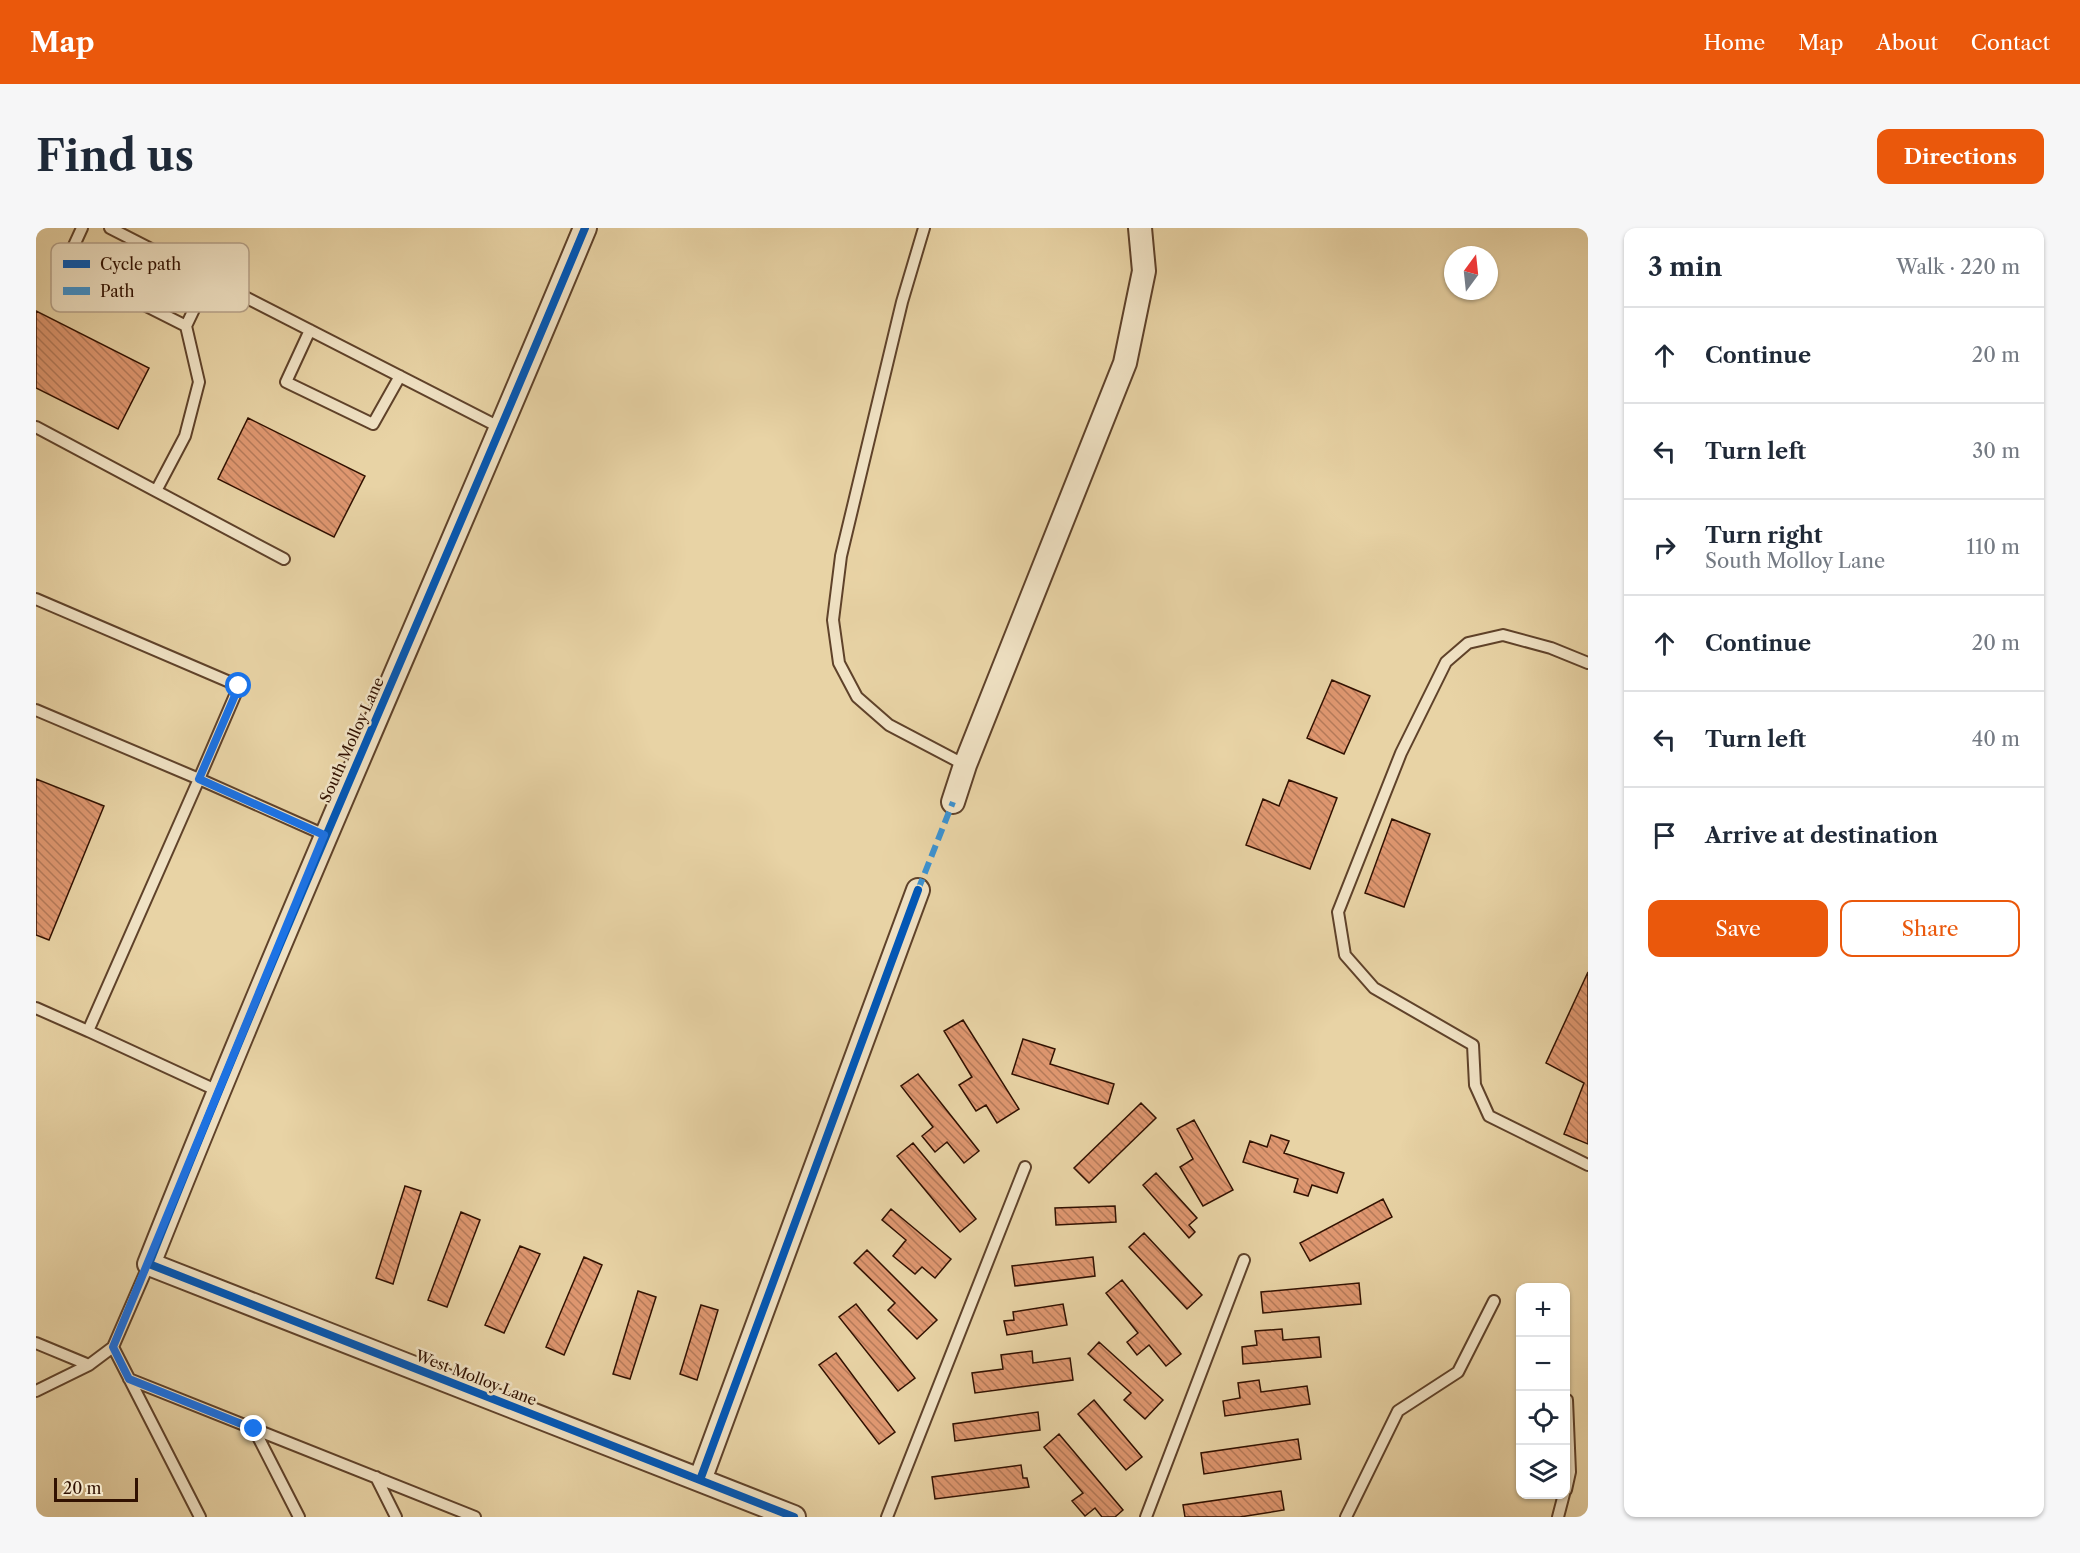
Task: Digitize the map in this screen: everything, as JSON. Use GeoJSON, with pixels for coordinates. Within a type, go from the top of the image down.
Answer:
{"type":"FeatureCollection","features":[{"type":"Feature","properties":{"kind":"street","name":"South Molloy Lane"},"geometry":{"type":"LineString","coordinates":[[149,1264],[324,835],[502,428],[585,228]]}},
{"type":"Feature","properties":{"kind":"street"},"geometry":{"type":"LineString","coordinates":[[953,802],[965,765],[1125,363],[1144,271],[1140,228]]}},
{"type":"Feature","properties":{"kind":"street"},"geometry":{"type":"LineString","coordinates":[[700,1480],[918,890]]}},
{"type":"Feature","properties":{"kind":"street","name":"West Molloy Lane"},"geometry":{"type":"LineString","coordinates":[[149,1264],[794,1517]]}},
{"type":"Feature","properties":{"kind":"lane"},"geometry":{"type":"LineString","coordinates":[[75,243],[82,228]]}},
{"type":"Feature","properties":{"kind":"lane"},"geometry":{"type":"LineString","coordinates":[[110,228],[140,243]]}},
{"type":"Feature","properties":{"kind":"lane"},"geometry":{"type":"LineString","coordinates":[[924,228],[902,302],[841,555],[833,620],[839,663],[857,697],[889,725],[965,765]]}},
{"type":"Feature","properties":{"kind":"lane"},"geometry":{"type":"LineString","coordinates":[[249,299],[502,428]]}},
{"type":"Feature","properties":{"kind":"lane"},"geometry":{"type":"LineString","coordinates":[[158,312],[186,326]]}},
{"type":"Feature","properties":{"kind":"lane"},"geometry":{"type":"LineString","coordinates":[[156,491],[185,436],[199,382],[186,326],[193,312]]}},
{"type":"Feature","properties":{"kind":"lane"},"geometry":{"type":"LineString","coordinates":[[310,330],[286,382],[373,424],[400,376]]}},
{"type":"Feature","properties":{"kind":"lane"},"geometry":{"type":"LineString","coordinates":[[36,427],[284,559]]}},
{"type":"Feature","properties":{"kind":"lane"},"geometry":{"type":"LineString","coordinates":[[36,598],[239,686],[88,1031]]}},
{"type":"Feature","properties":{"kind":"lane"},"geometry":{"type":"LineString","coordinates":[[1588,663],[1551,648],[1503,635],[1468,643],[1446,662],[1401,753],[1338,912],[1345,956],[1374,988],[1473,1046],[1475,1085],[1489,1116],[1588,1165]]}},
{"type":"Feature","properties":{"kind":"lane"},"geometry":{"type":"LineString","coordinates":[[36,710],[324,835]]}},
{"type":"Feature","properties":{"kind":"lane"},"geometry":{"type":"LineString","coordinates":[[36,1008],[218,1091]]}},
{"type":"Feature","properties":{"kind":"lane"},"geometry":{"type":"LineString","coordinates":[[887,1517],[1025,1167]]}},
{"type":"Feature","properties":{"kind":"lane"},"geometry":{"type":"LineString","coordinates":[[1146,1517],[1244,1260]]}},
{"type":"Feature","properties":{"kind":"lane"},"geometry":{"type":"LineString","coordinates":[[36,1392],[89,1365],[113,1347],[149,1264]]}},
{"type":"Feature","properties":{"kind":"lane"},"geometry":{"type":"LineString","coordinates":[[1346,1517],[1398,1411],[1458,1372],[1494,1302]]}},
{"type":"Feature","properties":{"kind":"lane"},"geometry":{"type":"LineString","coordinates":[[36,1343],[89,1365]]}},
{"type":"Feature","properties":{"kind":"lane"},"geometry":{"type":"LineString","coordinates":[[113,1347],[200,1517]]}},
{"type":"Feature","properties":{"kind":"lane"},"geometry":{"type":"LineString","coordinates":[[129,1379],[475,1517]]}},
{"type":"Feature","properties":{"kind":"lane"},"geometry":{"type":"LineString","coordinates":[[254,1429],[299,1517]]}},
{"type":"Feature","properties":{"kind":"lane"},"geometry":{"type":"LineString","coordinates":[[376,1477],[396,1517]]}},
{"type":"Feature","properties":{"kind":"lane"},"geometry":{"type":"LineString","coordinates":[[1558,1517],[1563,1499]]}},
{"type":"Feature","properties":{"kind":"building"},"geometry":{"type":"Polygon","coordinates":[[[36,311],[149,368],[118,429],[36,388],[36,311]]]}},
{"type":"Feature","properties":{"kind":"building"},"geometry":{"type":"Polygon","coordinates":[[[248,418],[365,476],[334,537],[218,479],[248,418]]]}},
{"type":"Feature","properties":{"kind":"building"},"geometry":{"type":"Polygon","coordinates":[[[1332,680],[1370,696],[1344,754],[1307,738],[1332,680]]]}},
{"type":"Feature","properties":{"kind":"building"},"geometry":{"type":"Polygon","coordinates":[[[36,779],[104,806],[49,940],[36,935],[36,779]]]}},
{"type":"Feature","properties":{"kind":"building"},"geometry":{"type":"Polygon","coordinates":[[[1289,780],[1337,798],[1310,869],[1246,845],[1263,799],[1279,806],[1289,780]]]}},
{"type":"Feature","properties":{"kind":"building"},"geometry":{"type":"Polygon","coordinates":[[[1392,819],[1430,834],[1404,907],[1365,893],[1392,819]]]}},
{"type":"Feature","properties":{"kind":"building"},"geometry":{"type":"Polygon","coordinates":[[[1588,972],[1588,1144],[1564,1134],[1584,1083],[1546,1063],[1588,972]]]}},
{"type":"Feature","properties":{"kind":"building"},"geometry":{"type":"Polygon","coordinates":[[[963,1020],[1019,1109],[997,1123],[986,1105],[976,1111],[959,1085],[972,1077],[944,1031],[963,1020]]]}},
{"type":"Feature","properties":{"kind":"building"},"geometry":{"type":"Polygon","coordinates":[[[1023,1039],[1055,1049],[1050,1064],[1114,1084],[1108,1104],[1012,1074],[1023,1039]]]}},
{"type":"Feature","properties":{"kind":"building"},"geometry":{"type":"Polygon","coordinates":[[[918,1074],[979,1151],[964,1163],[947,1142],[935,1152],[922,1136],[933,1127],[901,1086],[918,1074]]]}},
{"type":"Feature","properties":{"kind":"building"},"geometry":{"type":"Polygon","coordinates":[[[1141,1103],[1156,1118],[1089,1183],[1074,1168],[1141,1103]]]}},
{"type":"Feature","properties":{"kind":"building"},"geometry":{"type":"Polygon","coordinates":[[[1194,1120],[1233,1190],[1203,1206],[1180,1167],[1193,1159],[1177,1129],[1194,1120]]]}},
{"type":"Feature","properties":{"kind":"building"},"geometry":{"type":"Polygon","coordinates":[[[1271,1135],[1289,1141],[1284,1153],[1344,1173],[1337,1193],[1312,1185],[1308,1196],[1294,1192],[1298,1179],[1243,1162],[1250,1141],[1267,1147],[1271,1135]]]}},
{"type":"Feature","properties":{"kind":"building"},"geometry":{"type":"Polygon","coordinates":[[[913,1143],[976,1219],[960,1232],[897,1156],[913,1143]]]}},
{"type":"Feature","properties":{"kind":"building"},"geometry":{"type":"Polygon","coordinates":[[[1156,1173],[1197,1218],[1189,1225],[1195,1232],[1189,1238],[1143,1185],[1156,1173]]]}},
{"type":"Feature","properties":{"kind":"building"},"geometry":{"type":"Polygon","coordinates":[[[405,1186],[421,1191],[393,1284],[376,1278],[405,1186]]]}},
{"type":"Feature","properties":{"kind":"building"},"geometry":{"type":"Polygon","coordinates":[[[1383,1199],[1392,1217],[1310,1261],[1300,1243],[1383,1199]]]}},
{"type":"Feature","properties":{"kind":"building"},"geometry":{"type":"Polygon","coordinates":[[[1115,1206],[1116,1222],[1056,1225],[1055,1208],[1115,1206]]]}},
{"type":"Feature","properties":{"kind":"building"},"geometry":{"type":"Polygon","coordinates":[[[891,1209],[951,1259],[935,1278],[922,1267],[915,1274],[893,1256],[906,1240],[882,1220],[891,1209]]]}},
{"type":"Feature","properties":{"kind":"building"},"geometry":{"type":"Polygon","coordinates":[[[461,1212],[480,1220],[447,1307],[428,1300],[461,1212]]]}},
{"type":"Feature","properties":{"kind":"building"},"geometry":{"type":"Polygon","coordinates":[[[1144,1233],[1202,1295],[1187,1309],[1129,1247],[1144,1233]]]}},
{"type":"Feature","properties":{"kind":"building"},"geometry":{"type":"Polygon","coordinates":[[[520,1246],[540,1254],[504,1333],[485,1325],[520,1246]]]}},
{"type":"Feature","properties":{"kind":"building"},"geometry":{"type":"Polygon","coordinates":[[[867,1250],[937,1320],[917,1339],[888,1310],[895,1303],[854,1263],[867,1250]]]}},
{"type":"Feature","properties":{"kind":"building"},"geometry":{"type":"Polygon","coordinates":[[[584,1257],[602,1265],[564,1355],[546,1347],[584,1257]]]}},
{"type":"Feature","properties":{"kind":"building"},"geometry":{"type":"Polygon","coordinates":[[[1093,1257],[1095,1276],[1015,1286],[1012,1266],[1093,1257]]]}},
{"type":"Feature","properties":{"kind":"building"},"geometry":{"type":"Polygon","coordinates":[[[1122,1280],[1181,1354],[1166,1366],[1149,1345],[1137,1355],[1127,1342],[1138,1333],[1106,1293],[1122,1280]]]}},
{"type":"Feature","properties":{"kind":"building"},"geometry":{"type":"Polygon","coordinates":[[[1359,1283],[1361,1304],[1263,1313],[1261,1292],[1359,1283]]]}},
{"type":"Feature","properties":{"kind":"building"},"geometry":{"type":"Polygon","coordinates":[[[638,1291],[656,1297],[630,1379],[613,1374],[638,1291]]]}},
{"type":"Feature","properties":{"kind":"building"},"geometry":{"type":"Polygon","coordinates":[[[856,1304],[915,1378],[898,1391],[839,1317],[856,1304]]]}},
{"type":"Feature","properties":{"kind":"building"},"geometry":{"type":"Polygon","coordinates":[[[1063,1304],[1067,1325],[1007,1335],[1004,1321],[1014,1320],[1013,1312],[1063,1304]]]}},
{"type":"Feature","properties":{"kind":"building"},"geometry":{"type":"Polygon","coordinates":[[[701,1305],[718,1310],[697,1380],[680,1374],[701,1305]]]}},
{"type":"Feature","properties":{"kind":"building"},"geometry":{"type":"Polygon","coordinates":[[[1282,1329],[1283,1340],[1319,1337],[1321,1357],[1243,1364],[1242,1347],[1257,1345],[1255,1331],[1282,1329]]]}},
{"type":"Feature","properties":{"kind":"building"},"geometry":{"type":"Polygon","coordinates":[[[1099,1342],[1163,1400],[1145,1419],[1124,1400],[1131,1393],[1088,1354],[1099,1342]]]}},
{"type":"Feature","properties":{"kind":"building"},"geometry":{"type":"Polygon","coordinates":[[[1032,1351],[1033,1363],[1070,1358],[1073,1380],[975,1393],[972,1373],[1003,1369],[1001,1355],[1032,1351]]]}},
{"type":"Feature","properties":{"kind":"building"},"geometry":{"type":"Polygon","coordinates":[[[836,1353],[895,1432],[879,1444],[819,1365],[836,1353]]]}},
{"type":"Feature","properties":{"kind":"building"},"geometry":{"type":"Polygon","coordinates":[[[1259,1380],[1261,1392],[1307,1386],[1310,1404],[1225,1416],[1223,1401],[1240,1398],[1238,1383],[1259,1380]]]}},
{"type":"Feature","properties":{"kind":"building"},"geometry":{"type":"Polygon","coordinates":[[[1094,1400],[1142,1457],[1126,1470],[1078,1414],[1094,1400]]]}},
{"type":"Feature","properties":{"kind":"building"},"geometry":{"type":"Polygon","coordinates":[[[1038,1412],[1040,1430],[955,1441],[953,1424],[1038,1412]]]}},
{"type":"Feature","properties":{"kind":"building"},"geometry":{"type":"Polygon","coordinates":[[[1059,1434],[1123,1510],[1115,1517],[1102,1517],[1095,1508],[1085,1516],[1072,1501],[1083,1493],[1044,1447],[1059,1434]]]}},
{"type":"Feature","properties":{"kind":"building"},"geometry":{"type":"Polygon","coordinates":[[[1298,1439],[1301,1459],[1204,1474],[1201,1453],[1298,1439]]]}},
{"type":"Feature","properties":{"kind":"building"},"geometry":{"type":"Polygon","coordinates":[[[1021,1465],[1023,1478],[1027,1478],[1029,1487],[935,1499],[932,1477],[1021,1465]]]}},
{"type":"Feature","properties":{"kind":"building"},"geometry":{"type":"Polygon","coordinates":[[[1281,1491],[1284,1510],[1240,1517],[1185,1517],[1183,1505],[1281,1491]]]}},
{"type":"Feature","properties":{"kind":"marked path"},"geometry":{"type":"LineString","coordinates":[[918,890],[953,802]]}},
{"type":"Feature","properties":{"kind":"cycle path"},"geometry":{"type":"LineString","coordinates":[[585,228],[255,1004],[149,1264],[794,1517]]}},
{"type":"Feature","properties":{"kind":"cycle path"},"geometry":{"type":"LineString","coordinates":[[700,1480],[918,890]]}},
{"type":"Feature","properties":{"kind":"route"},"geometry":{"type":"LineString","coordinates":[[239,686],[199,779],[324,835],[113,1347],[129,1379],[254,1429]]}}]}
